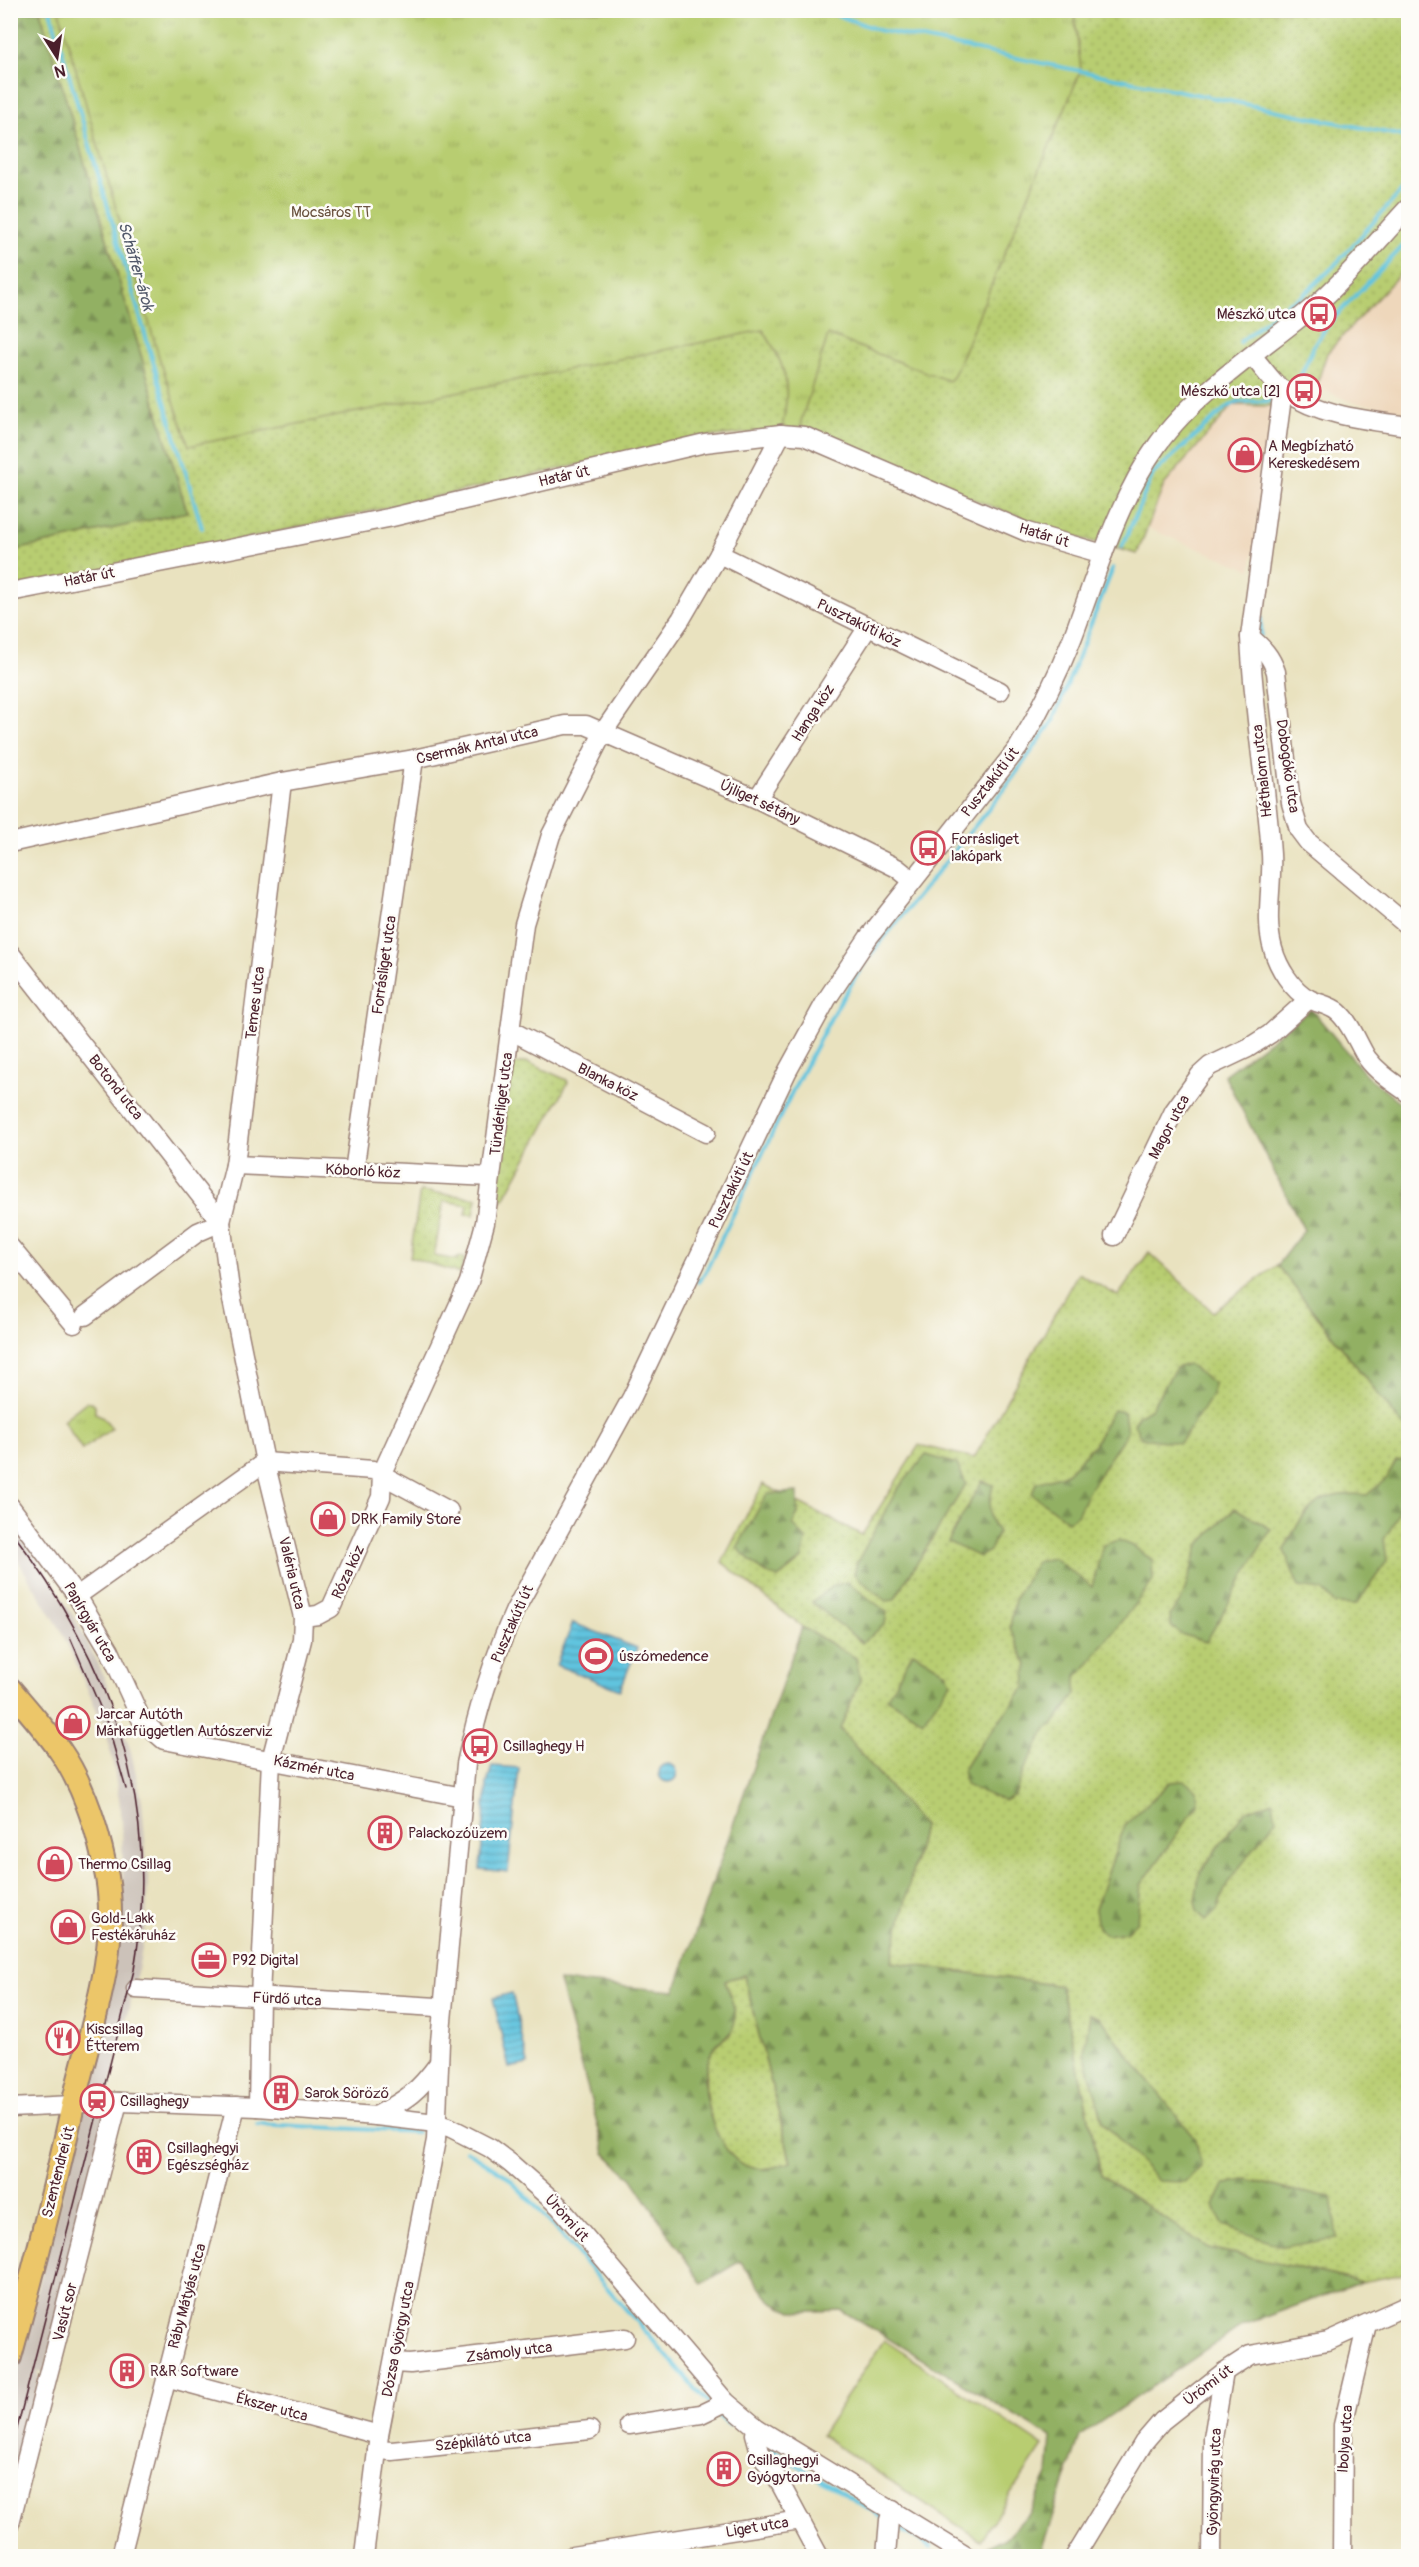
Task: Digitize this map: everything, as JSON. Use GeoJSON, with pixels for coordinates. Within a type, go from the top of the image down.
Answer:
{"type":"FeatureCollection","features":[{"type":"Feature","properties":{"kind":"main road","name":"Szentendrei út"},"geometry":{"type":"LineString","coordinates":[[10,1689],[60,1750],[75,1779],[88,1809],[107,1876],[110,1903],[106,1964],[66,2142],[10,2357]]}},
{"type":"Feature","properties":{"kind":"street","name":"Pusztakúti út"},"geometry":{"type":"LineString","coordinates":[[436,2123],[439,2063],[463,1797],[474,1727],[493,1665],[515,1610],[632,1397],[792,1061],[826,999],[868,938],[1023,740],[1057,676],[1103,554],[1136,480],[1159,442],[1212,389],[1320,301],[1408,208]]}},
{"type":"Feature","properties":{"kind":"street"},"geometry":{"type":"LineString","coordinates":[[1252,356],[1283,390],[1315,407],[1337,414],[1408,426]]}},
{"type":"Feature","properties":{"kind":"street","name":"Héthalom utca"},"geometry":{"type":"LineString","coordinates":[[1283,390],[1250,637],[1251,675],[1271,853],[1270,930],[1273,949],[1285,975],[1296,989],[1309,999],[1325,1004],[1339,1013],[1368,1060],[1385,1077],[1408,1093]]}},
{"type":"Feature","properties":{"kind":"street"},"geometry":{"type":"LineString","coordinates":[[604,731],[681,620],[719,554],[781,434]]}},
{"type":"Feature","properties":{"kind":"street","name":"Határ út"},"geometry":{"type":"LineString","coordinates":[[10,592],[388,518],[705,443],[781,434],[804,436],[1027,532],[1103,554]]}},
{"type":"Feature","properties":{"kind":"street","name":"Pusztakúti köz"},"geometry":{"type":"LineString","coordinates":[[719,554],[1000,692]]}},
{"type":"Feature","properties":{"kind":"street","name":"Hanga köz"},"geometry":{"type":"LineString","coordinates":[[757,799],[868,627]]}},
{"type":"Feature","properties":{"kind":"street","name":"Dobogókő utca"},"geometry":{"type":"LineString","coordinates":[[1250,637],[1267,654],[1276,672],[1291,803],[1299,830],[1308,842],[1408,926]]}},
{"type":"Feature","properties":{"kind":"street","name":"Csermák Antal utca"},"geometry":{"type":"LineString","coordinates":[[10,843],[282,782],[414,759],[565,725],[586,725],[604,731]]}},
{"type":"Feature","properties":{"kind":"street","name":"Újliget sétány"},"geometry":{"type":"LineString","coordinates":[[604,731],[757,799],[897,868],[912,880]]}},
{"type":"Feature","properties":{"kind":"street","name":"Tündérliget utca"},"geometry":{"type":"LineString","coordinates":[[382,1473],[473,1272],[485,1223],[524,924],[551,834],[604,731]]}},
{"type":"Feature","properties":{"kind":"street","name":"Forrásliget utca"},"geometry":{"type":"LineString","coordinates":[[354,1171],[414,759]]}},
{"type":"Feature","properties":{"kind":"street","name":"Temes utca"},"geometry":{"type":"LineString","coordinates":[[221,1222],[235,1166],[282,782]]}},
{"type":"Feature","properties":{"kind":"street","name":"Botond utca"},"geometry":{"type":"LineString","coordinates":[[10,953],[221,1222]]}},
{"type":"Feature","properties":{"kind":"street","name":"Magor utca"},"geometry":{"type":"LineString","coordinates":[[1114,1236],[1174,1111],[1200,1075],[1210,1066],[1263,1039],[1309,999]]}},
{"type":"Feature","properties":{"kind":"street","name":"Blanka köz"},"geometry":{"type":"LineString","coordinates":[[510,1030],[706,1133]]}},
{"type":"Feature","properties":{"kind":"street","name":"Kóborló köz"},"geometry":{"type":"LineString","coordinates":[[235,1166],[491,1177]]}},
{"type":"Feature","properties":{"kind":"street"},"geometry":{"type":"LineString","coordinates":[[10,1247],[80,1320],[198,1232],[221,1222]]}},
{"type":"Feature","properties":{"kind":"street","name":"Valéria utca"},"geometry":{"type":"LineString","coordinates":[[221,1222],[230,1290],[265,1462],[303,1617],[302,1640],[271,1760],[260,1997],[258,2107]]}},
{"type":"Feature","properties":{"kind":"street"},"geometry":{"type":"LineString","coordinates":[[77,1596],[265,1462],[358,1468],[382,1473],[449,1512]]}},
{"type":"Feature","properties":{"kind":"street","name":"Róza köz"},"geometry":{"type":"LineString","coordinates":[[303,1617],[318,1615],[331,1608],[381,1497],[382,1473]]}},
{"type":"Feature","properties":{"kind":"street","name":"Papírgyár utca"},"geometry":{"type":"LineString","coordinates":[[10,1506],[77,1596],[110,1651],[142,1722],[165,1740]]}},
{"type":"Feature","properties":{"kind":"street","name":"Kázmér utca"},"geometry":{"type":"LineString","coordinates":[[165,1740],[463,1797]]}},
{"type":"Feature","properties":{"kind":"street","name":"Fürdő utca"},"geometry":{"type":"LineString","coordinates":[[136,1989],[437,2007]]}},
{"type":"Feature","properties":{"kind":"street"},"geometry":{"type":"LineString","coordinates":[[376,2116],[421,2087],[439,2063]]}},
{"type":"Feature","properties":{"kind":"street","name":"Ürömi út"},"geometry":{"type":"LineString","coordinates":[[10,2108],[73,2105],[93,2101],[236,2106],[376,2116],[436,2123],[451,2128],[490,2148],[531,2180],[559,2206],[726,2402],[757,2428],[893,2510],[940,2549],[966,2556]]}},
{"type":"Feature","properties":{"kind":"street","name":"Vasút sor"},"geometry":{"type":"LineString","coordinates":[[10,2523],[118,2102]]}},
{"type":"Feature","properties":{"kind":"street","name":"Ráby Mátyás utca"},"geometry":{"type":"LineString","coordinates":[[122,2556],[236,2106]]}},
{"type":"Feature","properties":{"kind":"street","name":"Dózsa György utca"},"geometry":{"type":"LineString","coordinates":[[364,2556],[378,2443],[399,2325],[434,2158],[436,2123]]}},
{"type":"Feature","properties":{"kind":"street","name":"Ürömi út"},"geometry":{"type":"LineString","coordinates":[[1075,2556],[1144,2442],[1162,2421],[1224,2372],[1257,2352],[1328,2340],[1408,2305]]}},
{"type":"Feature","properties":{"kind":"street","name":"Ibolya utca"},"geometry":{"type":"LineString","coordinates":[[1342,2556],[1343,2425],[1367,2324]]}},
{"type":"Feature","properties":{"kind":"street","name":"Zsámoly utca"},"geometry":{"type":"LineString","coordinates":[[394,2363],[410,2364],[625,2338]]}},
{"type":"Feature","properties":{"kind":"street","name":"Gyöngyvirág utca"},"geometry":{"type":"LineString","coordinates":[[1212,2556],[1213,2438],[1224,2372]]}},
{"type":"Feature","properties":{"kind":"street","name":"Ékszer utca"},"geometry":{"type":"LineString","coordinates":[[166,2377],[378,2443]]}},
{"type":"Feature","properties":{"kind":"street"},"geometry":{"type":"LineString","coordinates":[[629,2425],[701,2414],[726,2402]]}},
{"type":"Feature","properties":{"kind":"street"},"geometry":{"type":"LineString","coordinates":[[757,2428],[755,2434],[760,2452],[781,2485],[819,2556]]}},
{"type":"Feature","properties":{"kind":"street","name":"Szépkilátó utca"},"geometry":{"type":"LineString","coordinates":[[378,2443],[392,2451],[590,2430]]}},
{"type":"Feature","properties":{"kind":"street"},"geometry":{"type":"LineString","coordinates":[[886,2556],[889,2520],[893,2510]]}},
{"type":"Feature","properties":{"kind":"street","name":"Liget utca"},"geometry":{"type":"LineString","coordinates":[[572,2556],[800,2520]]}},
{"type":"Feature","properties":{"kind":"shaded area"},"geometry":{"type":"Polygon","coordinates":[[[1407,264],[1408,412],[1352,402],[1316,387],[1327,353],[1407,264]]]}},
{"type":"Feature","properties":{"kind":"shaded area"},"geometry":{"type":"Polygon","coordinates":[[[1233,405],[1271,406],[1251,570],[1147,528],[1164,485],[1233,405]]]}},
{"type":"Feature","properties":{"kind":"shaded area"},"geometry":{"type":"Polygon","coordinates":[[[11,1522],[50,1577],[78,1624],[101,1670],[119,1716],[131,1752],[142,1801],[148,1878],[146,1925],[139,1965],[107,2101],[109,2102],[45,2373],[38,2372],[39,2380],[11,2493],[11,2395],[78,2130],[121,1928],[123,1884],[122,1818],[112,1757],[102,1722],[61,1630],[11,1550],[11,1522]]]}},
{"type":"Feature","properties":{"kind":"green space"},"geometry":{"type":"Polygon","coordinates":[[[10,11],[40,11],[187,512],[11,551],[10,11]]]}},
{"type":"Feature","properties":{"kind":"green space"},"geometry":{"type":"Polygon","coordinates":[[[40,11],[1408,11],[1408,265],[1327,353],[1316,387],[1271,406],[1233,405],[1164,485],[1137,554],[1062,533],[959,494],[805,428],[703,437],[11,591],[10,551],[187,512],[40,11]]]}},
{"type":"Feature","properties":{"kind":"green space","name":"Mocsáros TT"},"geometry":{"type":"Polygon","coordinates":[[[59,11],[1074,11],[1081,70],[953,377],[949,381],[828,335],[801,421],[804,436],[781,434],[786,403],[786,380],[778,357],[763,330],[189,446],[159,357],[59,11]]]}},
{"type":"Feature","properties":{"kind":"green space"},"geometry":{"type":"Polygon","coordinates":[[[1311,1009],[1366,1075],[1408,1109],[1408,1432],[1277,1265],[1304,1230],[1224,1075],[1311,1009]]]}},
{"type":"Feature","properties":{"kind":"green space"},"geometry":{"type":"Polygon","coordinates":[[[527,1062],[567,1080],[568,1083],[504,1199],[494,1204],[512,1070],[515,1064],[527,1062]]]}},
{"type":"Feature","properties":{"kind":"green space"},"geometry":{"type":"Polygon","coordinates":[[[420,1191],[477,1198],[474,1215],[466,1214],[468,1205],[444,1201],[434,1256],[457,1260],[458,1257],[465,1258],[460,1274],[410,1257],[420,1191]]]}},
{"type":"Feature","properties":{"kind":"green space"},"geometry":{"type":"Polygon","coordinates":[[[1149,1252],[1213,1312],[1277,1265],[1408,1432],[1408,2273],[1362,2282],[1208,2248],[1101,2175],[1061,1986],[891,1962],[923,1826],[840,1729],[860,1680],[856,1658],[802,1627],[722,1562],[763,1484],[862,1535],[919,1445],[974,1458],[1078,1273],[1118,1296],[1149,1252]]]}},
{"type":"Feature","properties":{"kind":"green space"},"geometry":{"type":"Polygon","coordinates":[[[1188,1364],[1213,1383],[1212,1395],[1180,1443],[1141,1438],[1134,1424],[1138,1416],[1151,1408],[1176,1368],[1188,1364]]]}},
{"type":"Feature","properties":{"kind":"green space"},"geometry":{"type":"Polygon","coordinates":[[[86,1402],[92,1402],[95,1405],[95,1413],[102,1416],[112,1428],[82,1450],[63,1420],[86,1402]]]}},
{"type":"Feature","properties":{"kind":"green space"},"geometry":{"type":"Polygon","coordinates":[[[1113,1410],[1124,1412],[1127,1432],[1089,1490],[1077,1515],[1068,1521],[1032,1494],[1036,1483],[1066,1474],[1093,1446],[1113,1410]]]}},
{"type":"Feature","properties":{"kind":"green space"},"geometry":{"type":"Polygon","coordinates":[[[926,1455],[957,1464],[966,1484],[894,1600],[886,1601],[854,1574],[857,1562],[897,1490],[926,1455]]]}},
{"type":"Feature","properties":{"kind":"green space"},"geometry":{"type":"Polygon","coordinates":[[[1404,1460],[1402,1501],[1395,1520],[1384,1539],[1387,1561],[1356,1605],[1335,1604],[1322,1590],[1299,1587],[1284,1550],[1306,1513],[1324,1499],[1350,1494],[1367,1495],[1387,1478],[1396,1461],[1404,1460]]]}},
{"type":"Feature","properties":{"kind":"green space"},"geometry":{"type":"Polygon","coordinates":[[[982,1481],[993,1485],[990,1515],[998,1532],[990,1551],[979,1557],[948,1542],[982,1481]]]}},
{"type":"Feature","properties":{"kind":"green space"},"geometry":{"type":"Polygon","coordinates":[[[798,1492],[798,1514],[793,1524],[806,1540],[802,1559],[778,1578],[761,1570],[737,1548],[767,1494],[798,1492]]]}},
{"type":"Feature","properties":{"kind":"green space"},"geometry":{"type":"Polygon","coordinates":[[[1235,1508],[1271,1529],[1206,1642],[1181,1634],[1171,1626],[1170,1615],[1182,1599],[1199,1545],[1235,1508]]]}},
{"type":"Feature","properties":{"kind":"green space"},"geometry":{"type":"Polygon","coordinates":[[[1118,1540],[1133,1546],[1152,1560],[1153,1581],[1081,1673],[1076,1676],[1076,1694],[1054,1724],[1047,1728],[1023,1772],[1015,1795],[1004,1801],[965,1785],[963,1770],[1025,1687],[1027,1665],[1010,1628],[1015,1599],[1037,1561],[1054,1558],[1092,1587],[1103,1545],[1118,1540]]]}},
{"type":"Feature","properties":{"kind":"green space"},"geometry":{"type":"Polygon","coordinates":[[[847,1582],[887,1612],[885,1624],[862,1643],[812,1602],[835,1585],[847,1582]]]}},
{"type":"Feature","properties":{"kind":"green space"},"geometry":{"type":"Polygon","coordinates":[[[802,1627],[856,1658],[860,1680],[840,1729],[923,1826],[891,1962],[1061,1986],[1101,2175],[1208,2248],[1362,2282],[1243,2325],[1080,2436],[1039,2556],[978,2556],[974,2554],[1005,2539],[1030,2512],[1048,2474],[1051,2437],[841,2310],[792,2312],[771,2301],[740,2261],[702,2284],[632,2179],[605,2153],[559,1981],[675,1991],[802,1627]],[[744,1975],[725,1980],[734,2005],[735,2020],[732,2031],[714,2047],[706,2069],[705,2094],[713,2124],[727,2150],[736,2160],[746,2166],[763,2169],[791,2162],[744,1975]]]}},
{"type":"Feature","properties":{"kind":"green space"},"geometry":{"type":"Polygon","coordinates":[[[913,1652],[946,1672],[951,1682],[923,1721],[887,1698],[913,1652]]]}},
{"type":"Feature","properties":{"kind":"green space"},"geometry":{"type":"Polygon","coordinates":[[[1184,1781],[1197,1790],[1198,1804],[1141,1885],[1137,1921],[1126,1932],[1107,1935],[1098,1928],[1095,1909],[1125,1825],[1170,1782],[1184,1781]]]}},
{"type":"Feature","properties":{"kind":"green space"},"geometry":{"type":"Polygon","coordinates":[[[1273,1801],[1276,1819],[1227,1884],[1217,1910],[1206,1921],[1197,1911],[1195,1901],[1200,1872],[1244,1812],[1273,1801]]]}},
{"type":"Feature","properties":{"kind":"green space"},"geometry":{"type":"Polygon","coordinates":[[[744,1975],[791,2163],[768,2168],[751,2168],[733,2158],[723,2146],[715,2130],[706,2095],[708,2061],[713,2048],[731,2034],[725,1980],[744,1975]]]}},
{"type":"Feature","properties":{"kind":"green space"},"geometry":{"type":"Polygon","coordinates":[[[1090,2014],[1101,2018],[1133,2062],[1196,2139],[1201,2167],[1184,2182],[1158,2181],[1103,2122],[1084,2052],[1090,2014]]]}},
{"type":"Feature","properties":{"kind":"green space"},"geometry":{"type":"Polygon","coordinates":[[[1247,2179],[1291,2191],[1331,2197],[1337,2238],[1283,2247],[1223,2225],[1214,2206],[1224,2185],[1247,2179]]]}},
{"type":"Feature","properties":{"kind":"green space"},"geometry":{"type":"Polygon","coordinates":[[[884,2340],[1043,2446],[980,2540],[821,2435],[884,2340]]]}},
{"type":"Feature","properties":{"kind":"water","name":"úszómedence"},"geometry":{"type":"Polygon","coordinates":[[[573,1623],[637,1648],[620,1690],[556,1665],[573,1623]]]}},
{"type":"Feature","properties":{"kind":"water"},"geometry":{"type":"Polygon","coordinates":[[[668,1764],[676,1769],[677,1773],[672,1781],[668,1782],[660,1777],[659,1773],[664,1765],[668,1764]]]}},
{"type":"Feature","properties":{"kind":"water"},"geometry":{"type":"Polygon","coordinates":[[[492,1766],[519,1768],[508,1872],[480,1869],[487,1784],[492,1766]]]}},
{"type":"Feature","properties":{"kind":"water"},"geometry":{"type":"Polygon","coordinates":[[[512,1993],[528,2064],[509,2068],[493,1998],[512,1993]]]}},
{"type":"Feature","properties":{"kind":"waterway","name":"Schäffer-árok"},"geometry":{"type":"LineString","coordinates":[[50,10],[202,528]]}},
{"type":"Feature","properties":{"kind":"waterway"},"geometry":{"type":"LineString","coordinates":[[824,10],[878,30],[1408,137]]}},
{"type":"Feature","properties":{"kind":"waterway"},"geometry":{"type":"LineString","coordinates":[[1240,342],[1288,303],[1301,297],[1332,268],[1408,184]]}},
{"type":"Feature","properties":{"kind":"waterway"},"geometry":{"type":"LineString","coordinates":[[1299,380],[1314,345],[1330,322],[1408,241]]}},
{"type":"Feature","properties":{"kind":"waterway"},"geometry":{"type":"LineString","coordinates":[[1122,547],[1153,474],[1226,408],[1237,402],[1272,401]]}},
{"type":"Feature","properties":{"kind":"waterway"},"geometry":{"type":"LineString","coordinates":[[698,1282],[705,1273],[796,1084],[835,1010],[867,959],[1004,790],[1053,721],[1113,568]]}},
{"type":"Feature","properties":{"kind":"waterway"},"geometry":{"type":"LineString","coordinates":[[1261,618],[1261,635]]}},
{"type":"Feature","properties":{"kind":"waterway"},"geometry":{"type":"LineString","coordinates":[[257,2124],[417,2132]]}},
{"type":"Feature","properties":{"kind":"waterway"},"geometry":{"type":"LineString","coordinates":[[466,2150],[505,2175],[532,2202],[708,2403]]}},
{"type":"Feature","properties":{"kind":"waterway"},"geometry":{"type":"LineString","coordinates":[[719,2417],[730,2425]]}},
{"type":"Feature","properties":{"kind":"waterway"},"geometry":{"type":"LineString","coordinates":[[764,2444],[881,2517]]}},
{"type":"Feature","properties":{"kind":"waterway"},"geometry":{"type":"LineString","coordinates":[[897,2527],[932,2548]]}},
{"type":"Feature","properties":{"kind":"tram line"},"geometry":{"type":"LineString","coordinates":[[10,1529],[45,1579],[76,1630],[101,1683],[120,1736],[134,1792],[141,1849],[141,1909],[134,1970],[10,2456]]}},
{"type":"Feature","properties":{"kind":"tram line"},"geometry":{"type":"LineString","coordinates":[[70,1637],[107,1723],[126,1789]]}},
{"type":"Feature","properties":{"kind":"place","name":"Mészkő utca"},"geometry":{"type":"Point","coordinates":[1319,314]}},
{"type":"Feature","properties":{"kind":"place","name":"Mészkő utca [2]"},"geometry":{"type":"Point","coordinates":[1304,391]}},
{"type":"Feature","properties":{"kind":"place","name":"A Megbízható Kereskedésem"},"geometry":{"type":"Point","coordinates":[1245,455]}},
{"type":"Feature","properties":{"kind":"place","name":"Forrásliget lakópark"},"geometry":{"type":"Point","coordinates":[928,848]}},
{"type":"Feature","properties":{"kind":"place","name":"DRK Family Store"},"geometry":{"type":"Point","coordinates":[328,1519]}},
{"type":"Feature","properties":{"kind":"place","name":"úszómedence"},"geometry":{"type":"Point","coordinates":[596,1656]}},
{"type":"Feature","properties":{"kind":"place","name":"Jarcar Autóth Márkafüggetlen Autószerviz"},"geometry":{"type":"Point","coordinates":[73,1723]}},
{"type":"Feature","properties":{"kind":"place","name":"Csillaghegy H"},"geometry":{"type":"Point","coordinates":[480,1746]}},
{"type":"Feature","properties":{"kind":"place","name":"Palackozóüzem"},"geometry":{"type":"Point","coordinates":[385,1833]}},
{"type":"Feature","properties":{"kind":"place","name":"Thermo Csillag"},"geometry":{"type":"Point","coordinates":[55,1864]}},
{"type":"Feature","properties":{"kind":"place","name":"Gold-Lakk Festékáruház"},"geometry":{"type":"Point","coordinates":[68,1927]}},
{"type":"Feature","properties":{"kind":"place","name":"P92 Digital"},"geometry":{"type":"Point","coordinates":[209,1960]}},
{"type":"Feature","properties":{"kind":"place","name":"Kiscsillag Étterem"},"geometry":{"type":"Point","coordinates":[63,2038]}},
{"type":"Feature","properties":{"kind":"place","name":"Sarok Söröző"},"geometry":{"type":"Point","coordinates":[281,2093]}},
{"type":"Feature","properties":{"kind":"place","name":"Csillaghegy"},"geometry":{"type":"Point","coordinates":[97,2101]}},
{"type":"Feature","properties":{"kind":"place","name":"Csillaghegyi Egészségház"},"geometry":{"type":"Point","coordinates":[144,2157]}},
{"type":"Feature","properties":{"kind":"place","name":"R&R Software"},"geometry":{"type":"Point","coordinates":[127,2371]}},
{"type":"Feature","properties":{"kind":"place","name":"Csillaghegyi Gyógytorna"},"geometry":{"type":"Point","coordinates":[724,2469]}}]}
